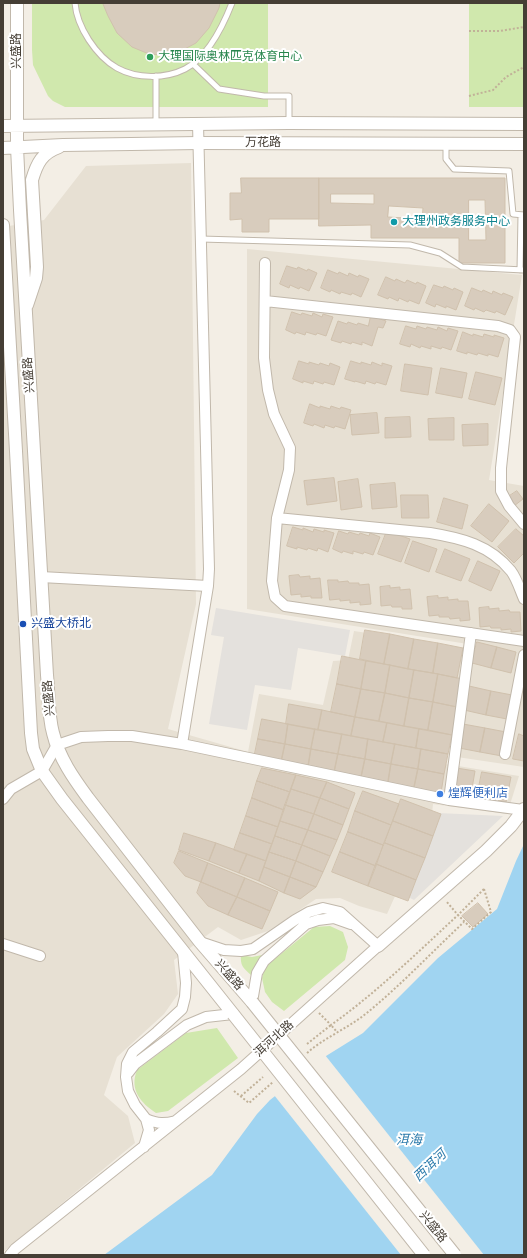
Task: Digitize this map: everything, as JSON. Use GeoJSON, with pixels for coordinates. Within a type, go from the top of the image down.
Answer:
{"type":"FeatureCollection","features":[{"type":"Feature","properties":{"kind":"street","name":"兴盛路"},"geometry":{"type":"LineString","coordinates":[[17,3],[17,147],[25,312],[47,675],[51,725],[57,745],[72,776],[200,942],[252,1002],[455,1255]]}},
{"type":"Feature","properties":{"kind":"street","name":"万花路"},"geometry":{"type":"LineString","coordinates":[[3,126],[289,123],[524,124]]}},
{"type":"Feature","properties":{"kind":"street"},"geometry":{"type":"LineString","coordinates":[[182,744],[208,586],[209,569],[198,124]]}},
{"type":"Feature","properties":{"kind":"street","name":"万花路"},"geometry":{"type":"LineString","coordinates":[[3,148],[63,145],[199,143],[524,144]]}},
{"type":"Feature","properties":{"kind":"street"},"geometry":{"type":"LineString","coordinates":[[25,312],[36,278],[37,267],[32,180],[35,170],[45,154],[49,150],[63,145]]}},
{"type":"Feature","properties":{"kind":"street","name":"兴盛路"},"geometry":{"type":"LineString","coordinates":[[3,225],[15,421],[30,726],[33,749],[42,771],[62,800],[424,1255]]}},
{"type":"Feature","properties":{"kind":"street"},"geometry":{"type":"LineString","coordinates":[[265,263],[264,358],[268,390],[274,414],[290,448],[289,470],[277,518],[272,581],[275,597],[285,606],[524,641]]}},
{"type":"Feature","properties":{"kind":"street"},"geometry":{"type":"LineString","coordinates":[[265,301],[498,326],[510,330],[515,337],[501,468],[501,491],[509,506],[524,524]]}},
{"type":"Feature","properties":{"kind":"street"},"geometry":{"type":"LineString","coordinates":[[277,518],[430,533],[474,543],[499,558],[512,572],[524,599]]}},
{"type":"Feature","properties":{"kind":"street"},"geometry":{"type":"LineString","coordinates":[[41,577],[208,586]]}},
{"type":"Feature","properties":{"kind":"street"},"geometry":{"type":"LineString","coordinates":[[449,800],[471,634]]}},
{"type":"Feature","properties":{"kind":"street"},"geometry":{"type":"LineString","coordinates":[[505,754],[524,655]]}},
{"type":"Feature","properties":{"kind":"street"},"geometry":{"type":"LineString","coordinates":[[3,798],[11,789],[42,771],[57,745],[81,737],[132,736],[182,744],[449,800],[524,809]]}},
{"type":"Feature","properties":{"kind":"street","name":"洱河北路"},"geometry":{"type":"LineString","coordinates":[[10,1255],[241,1069],[486,851],[511,826],[524,809]]}},
{"type":"Feature","properties":{"kind":"street"},"geometry":{"type":"LineString","coordinates":[[200,942],[224,950],[241,951],[253,949],[309,912],[323,908],[340,912],[378,946]]}},
{"type":"Feature","properties":{"kind":"street"},"geometry":{"type":"LineString","coordinates":[[252,1002],[258,973],[264,961],[306,924],[318,920],[334,918],[358,927]]}},
{"type":"Feature","properties":{"kind":"street"},"geometry":{"type":"LineString","coordinates":[[3,944],[40,956]]}},
{"type":"Feature","properties":{"kind":"street"},"geometry":{"type":"LineString","coordinates":[[178,1120],[169,1123],[155,1123],[146,1118],[135,1105],[128,1091],[126,1077],[127,1064],[133,1052],[182,1009],[186,983],[183,952]]}},
{"type":"Feature","properties":{"kind":"street"},"geometry":{"type":"LineString","coordinates":[[126,1077],[134,1064],[187,1025],[206,1017],[233,1014]]}},
{"type":"Feature","properties":{"kind":"street"},"geometry":{"type":"LineString","coordinates":[[144,1147],[149,1130],[146,1118]]}},
{"type":"Feature","properties":{"kind":"lane"},"geometry":{"type":"LineString","coordinates":[[75,3],[84,34],[97,51],[116,68],[131,73],[156,76],[176,72],[193,64],[220,30],[232,3]]}},
{"type":"Feature","properties":{"kind":"lane"},"geometry":{"type":"LineString","coordinates":[[193,64],[219,89],[264,96],[289,96],[289,123]]}},
{"type":"Feature","properties":{"kind":"lane"},"geometry":{"type":"LineString","coordinates":[[156,76],[156,125]]}},
{"type":"Feature","properties":{"kind":"lane"},"geometry":{"type":"LineString","coordinates":[[201,239],[410,245],[440,253],[462,266],[522,270],[523,215],[512,214],[509,171],[454,169],[446,159],[446,144]]}},
{"type":"Feature","properties":{"kind":"path"},"geometry":{"type":"LineString","coordinates":[[469,31],[500,30],[524,27]]}},
{"type":"Feature","properties":{"kind":"path"},"geometry":{"type":"LineString","coordinates":[[469,96],[492,90],[506,77],[524,67]]}},
{"type":"Feature","properties":{"kind":"path"},"geometry":{"type":"LineString","coordinates":[[307,1044],[351,1010],[458,915],[484,889],[491,912],[472,929],[464,922],[458,915],[446,901]]}},
{"type":"Feature","properties":{"kind":"path"},"geometry":{"type":"LineString","coordinates":[[303,1056],[315,1046],[367,1013],[397,987],[464,922]]}},
{"type":"Feature","properties":{"kind":"path"},"geometry":{"type":"LineString","coordinates":[[319,1013],[337,1032]]}},
{"type":"Feature","properties":{"kind":"path"},"geometry":{"type":"LineString","coordinates":[[241,1096],[263,1077]]}},
{"type":"Feature","properties":{"kind":"path"},"geometry":{"type":"LineString","coordinates":[[234,1091],[249,1103],[273,1082]]}},
{"type":"Feature","properties":{"kind":"shaded area"},"geometry":{"type":"Polygon","coordinates":[[[191,163],[196,604],[168,729],[248,752],[259,694],[323,705],[333,661],[348,660],[354,631],[465,648],[446,764],[519,776],[507,814],[433,804],[432,814],[387,914],[359,906],[340,898],[316,899],[268,931],[241,940],[218,927],[174,960],[178,994],[164,1014],[117,1057],[104,1095],[128,1116],[135,1143],[3,1252],[3,227],[44,220],[86,166],[191,163]]]}},
{"type":"Feature","properties":{"kind":"shaded area"},"geometry":{"type":"Polygon","coordinates":[[[247,249],[522,275],[489,480],[524,486],[524,767],[457,757],[474,645],[247,609],[247,249]]]}},
{"type":"Feature","properties":{"kind":"shaded area"},"geometry":{"type":"Polygon","coordinates":[[[216,608],[350,630],[345,656],[298,648],[291,690],[255,685],[247,730],[209,724],[224,637],[211,635],[216,608]]]}},
{"type":"Feature","properties":{"kind":"shaded area"},"geometry":{"type":"Polygon","coordinates":[[[438,813],[503,816],[414,900],[406,896],[438,813]]]}},
{"type":"Feature","properties":{"kind":"green space","name":"大理国际奥林匹克体育中心"},"geometry":{"type":"Polygon","coordinates":[[[32,3],[268,3],[268,107],[65,107],[53,101],[48,96],[33,65],[32,3]]]}},
{"type":"Feature","properties":{"kind":"green space"},"geometry":{"type":"Polygon","coordinates":[[[469,3],[524,3],[524,107],[469,107],[469,3]]]}},
{"type":"Feature","properties":{"kind":"green space"},"geometry":{"type":"Polygon","coordinates":[[[330,926],[343,932],[348,947],[345,960],[284,1011],[272,1002],[265,992],[262,978],[265,967],[314,927],[330,926]]]}},
{"type":"Feature","properties":{"kind":"green space"},"geometry":{"type":"Polygon","coordinates":[[[241,955],[252,957],[262,955],[251,975],[243,966],[241,955]]]}},
{"type":"Feature","properties":{"kind":"green space"},"geometry":{"type":"Polygon","coordinates":[[[217,1028],[238,1058],[168,1111],[156,1113],[146,1105],[138,1095],[134,1084],[137,1070],[186,1033],[217,1028]]]}},
{"type":"Feature","properties":{"kind":"water","name":"洱海"},"geometry":{"type":"Polygon","coordinates":[[[524,844],[524,1255],[104,1255],[212,1175],[257,1114],[270,1100],[326,1056],[363,1033],[438,958],[497,909],[524,844]]]}},
{"type":"Feature","properties":{"kind":"pier"},"geometry":{"type":"Polygon","coordinates":[[[325,1055],[484,1255],[401,1255],[274,1095],[325,1055]]]}},
{"type":"Feature","properties":{"kind":"building"},"geometry":{"type":"Polygon","coordinates":[[[103,3],[220,3],[209,28],[196,43],[179,52],[163,55],[149,54],[132,47],[117,33],[103,3]]]}},
{"type":"Feature","properties":{"kind":"building"},"geometry":{"type":"Polygon","coordinates":[[[241,178],[319,178],[319,219],[269,219],[269,232],[242,232],[242,219],[230,220],[230,193],[241,193],[241,178]]]}},
{"type":"Feature","properties":{"kind":"building","name":"大理州政务服务中心"},"geometry":{"type":"Polygon","coordinates":[[[319,178],[505,178],[505,263],[459,263],[459,238],[371,238],[371,225],[319,226],[319,178]],[[331,194],[331,203],[374,204],[374,194],[331,194]],[[469,200],[469,240],[486,240],[485,200],[469,200]],[[389,206],[388,217],[422,219],[423,208],[389,206]]]}},
{"type":"Feature","properties":{"kind":"building"},"geometry":{"type":"Polygon","coordinates":[[[287,266],[297,269],[298,267],[307,271],[308,269],[317,273],[309,291],[290,285],[289,288],[280,284],[287,266]]]}},
{"type":"Feature","properties":{"kind":"building"},"geometry":{"type":"Polygon","coordinates":[[[328,270],[338,274],[339,272],[348,276],[349,273],[358,277],[359,275],[369,279],[361,297],[352,293],[351,295],[341,292],[340,294],[331,290],[330,292],[321,288],[328,270]]]}},
{"type":"Feature","properties":{"kind":"building"},"geometry":{"type":"Polygon","coordinates":[[[386,277],[405,283],[407,280],[416,284],[417,282],[426,286],[419,304],[409,300],[408,302],[399,298],[398,301],[389,297],[388,299],[378,295],[386,277]]]}},
{"type":"Feature","properties":{"kind":"building"},"geometry":{"type":"Polygon","coordinates":[[[434,285],[443,288],[444,286],[453,290],[454,288],[463,292],[456,310],[436,304],[435,307],[426,303],[434,285]]]}},
{"type":"Feature","properties":{"kind":"building"},"geometry":{"type":"Polygon","coordinates":[[[472,288],[482,292],[483,290],[492,294],[493,291],[502,295],[503,293],[513,297],[505,315],[496,311],[495,313],[486,310],[484,312],[475,308],[474,310],[465,306],[472,288]]]}},
{"type":"Feature","properties":{"kind":"building"},"geometry":{"type":"Polygon","coordinates":[[[292,312],[301,315],[302,313],[312,316],[313,313],[322,317],[323,314],[333,317],[326,336],[306,332],[305,335],[296,332],[295,334],[286,330],[292,312]]]}},
{"type":"Feature","properties":{"kind":"building"},"geometry":{"type":"Polygon","coordinates":[[[371,316],[386,321],[383,328],[378,327],[372,346],[362,342],[362,345],[342,341],[341,343],[331,340],[338,321],[347,324],[348,322],[368,326],[371,316]]]}},
{"type":"Feature","properties":{"kind":"building"},"geometry":{"type":"Polygon","coordinates":[[[406,326],[416,329],[417,326],[426,329],[427,327],[437,330],[438,327],[447,331],[448,328],[458,331],[451,350],[431,346],[431,349],[421,346],[420,348],[411,344],[410,347],[400,344],[406,326]]]}},
{"type":"Feature","properties":{"kind":"building"},"geometry":{"type":"Polygon","coordinates":[[[463,332],[473,336],[473,334],[483,337],[484,334],[504,338],[498,357],[478,353],[477,355],[467,352],[467,354],[457,351],[463,332]]]}},
{"type":"Feature","properties":{"kind":"building"},"geometry":{"type":"Polygon","coordinates":[[[299,361],[319,365],[320,363],[329,366],[330,363],[340,367],[334,385],[314,381],[313,384],[303,381],[303,383],[293,379],[299,361]]]}},
{"type":"Feature","properties":{"kind":"building"},"geometry":{"type":"Polygon","coordinates":[[[351,361],[371,365],[372,362],[382,366],[382,363],[392,366],[386,385],[366,381],[365,384],[345,379],[351,361]]]}},
{"type":"Feature","properties":{"kind":"building"},"geometry":{"type":"Polygon","coordinates":[[[405,364],[432,368],[428,395],[401,391],[405,364]]]}},
{"type":"Feature","properties":{"kind":"building"},"geometry":{"type":"Polygon","coordinates":[[[441,368],[467,373],[462,398],[436,393],[441,368]]]}},
{"type":"Feature","properties":{"kind":"building"},"geometry":{"type":"Polygon","coordinates":[[[476,372],[502,378],[495,405],[469,399],[476,372]]]}},
{"type":"Feature","properties":{"kind":"building"},"geometry":{"type":"Polygon","coordinates":[[[310,404],[320,408],[320,406],[330,409],[331,406],[351,410],[345,429],[325,425],[324,428],[314,424],[313,426],[304,423],[310,404]]]}},
{"type":"Feature","properties":{"kind":"building"},"geometry":{"type":"Polygon","coordinates":[[[377,413],[379,433],[352,435],[350,415],[377,413]]]}},
{"type":"Feature","properties":{"kind":"building"},"geometry":{"type":"Polygon","coordinates":[[[410,417],[411,437],[385,438],[385,418],[410,417]]]}},
{"type":"Feature","properties":{"kind":"building"},"geometry":{"type":"Polygon","coordinates":[[[454,418],[454,440],[429,440],[428,419],[454,418]]]}},
{"type":"Feature","properties":{"kind":"building"},"geometry":{"type":"Polygon","coordinates":[[[488,424],[488,445],[463,446],[462,425],[488,424]]]}},
{"type":"Feature","properties":{"kind":"building"},"geometry":{"type":"Polygon","coordinates":[[[334,478],[337,501],[307,505],[304,481],[334,478]]]}},
{"type":"Feature","properties":{"kind":"building"},"geometry":{"type":"Polygon","coordinates":[[[358,479],[362,507],[341,510],[338,482],[358,479]]]}},
{"type":"Feature","properties":{"kind":"building"},"geometry":{"type":"Polygon","coordinates":[[[395,483],[397,507],[372,509],[370,485],[395,483]]]}},
{"type":"Feature","properties":{"kind":"building"},"geometry":{"type":"Polygon","coordinates":[[[517,491],[523,499],[514,506],[508,497],[517,491]]]}},
{"type":"Feature","properties":{"kind":"building"},"geometry":{"type":"Polygon","coordinates":[[[401,495],[428,495],[429,518],[402,518],[401,495]]]}},
{"type":"Feature","properties":{"kind":"building"},"geometry":{"type":"Polygon","coordinates":[[[444,498],[468,505],[462,529],[437,522],[444,498]]]}},
{"type":"Feature","properties":{"kind":"building"},"geometry":{"type":"Polygon","coordinates":[[[489,504],[509,521],[492,542],[471,526],[489,504]]]}},
{"type":"Feature","properties":{"kind":"building"},"geometry":{"type":"Polygon","coordinates":[[[293,527],[303,530],[303,528],[313,532],[314,529],[334,533],[328,552],[318,548],[317,551],[308,548],[307,550],[287,546],[293,527]]]}},
{"type":"Feature","properties":{"kind":"building"},"geometry":{"type":"Polygon","coordinates":[[[516,529],[524,536],[524,553],[514,563],[498,547],[516,529]]]}},
{"type":"Feature","properties":{"kind":"building"},"geometry":{"type":"Polygon","coordinates":[[[339,531],[348,534],[349,532],[359,535],[360,533],[369,536],[370,533],[380,537],[373,555],[353,551],[353,554],[343,551],[342,553],[333,549],[339,531]]]}},
{"type":"Feature","properties":{"kind":"building"},"geometry":{"type":"Polygon","coordinates":[[[387,531],[410,539],[401,562],[378,554],[387,531]]]}},
{"type":"Feature","properties":{"kind":"building"},"geometry":{"type":"Polygon","coordinates":[[[413,541],[437,549],[429,572],[405,563],[413,541]]]}},
{"type":"Feature","properties":{"kind":"building"},"geometry":{"type":"Polygon","coordinates":[[[445,549],[470,559],[461,581],[436,572],[445,549]]]}},
{"type":"Feature","properties":{"kind":"building"},"geometry":{"type":"Polygon","coordinates":[[[478,561],[500,571],[491,591],[469,581],[478,561]]]}},
{"type":"Feature","properties":{"kind":"building"},"geometry":{"type":"Polygon","coordinates":[[[299,575],[300,577],[310,576],[310,579],[320,578],[322,598],[311,598],[311,596],[301,597],[301,594],[291,595],[289,576],[299,575]]]}},
{"type":"Feature","properties":{"kind":"building"},"geometry":{"type":"Polygon","coordinates":[[[328,580],[338,580],[338,582],[348,581],[349,583],[359,583],[359,585],[369,584],[371,604],[360,605],[360,602],[350,603],[350,600],[330,600],[328,580]]]}},
{"type":"Feature","properties":{"kind":"building"},"geometry":{"type":"Polygon","coordinates":[[[390,586],[390,588],[400,587],[400,590],[410,589],[412,609],[402,609],[402,607],[392,607],[391,605],[381,606],[380,587],[390,586]]]}},
{"type":"Feature","properties":{"kind":"building"},"geometry":{"type":"Polygon","coordinates":[[[438,596],[438,598],[448,597],[448,600],[458,599],[458,601],[468,601],[470,620],[460,621],[460,618],[450,619],[449,617],[439,617],[439,615],[429,616],[427,597],[438,596]]]}},
{"type":"Feature","properties":{"kind":"building"},"geometry":{"type":"Polygon","coordinates":[[[489,607],[489,609],[499,608],[499,611],[509,610],[510,612],[520,612],[521,631],[511,632],[511,629],[501,630],[501,628],[491,628],[490,626],[480,627],[479,608],[489,607]]]}},
{"type":"Feature","properties":{"kind":"building"},"geometry":{"type":"Polygon","coordinates":[[[365,630],[390,634],[384,664],[360,659],[365,630]]]}},
{"type":"Feature","properties":{"kind":"building"},"geometry":{"type":"Polygon","coordinates":[[[390,634],[414,639],[408,669],[384,664],[390,634]]]}},
{"type":"Feature","properties":{"kind":"building"},"geometry":{"type":"Polygon","coordinates":[[[414,639],[438,643],[433,673],[408,669],[414,639]]]}},
{"type":"Feature","properties":{"kind":"building"},"geometry":{"type":"Polygon","coordinates":[[[477,642],[497,647],[491,668],[472,663],[477,642]]]}},
{"type":"Feature","properties":{"kind":"building"},"geometry":{"type":"Polygon","coordinates":[[[438,643],[463,648],[457,678],[433,673],[438,643]]]}},
{"type":"Feature","properties":{"kind":"building"},"geometry":{"type":"Polygon","coordinates":[[[497,647],[516,652],[511,673],[491,668],[497,647]]]}},
{"type":"Feature","properties":{"kind":"building"},"geometry":{"type":"Polygon","coordinates":[[[342,656],[366,661],[361,689],[337,684],[342,656]]]}},
{"type":"Feature","properties":{"kind":"building"},"geometry":{"type":"Polygon","coordinates":[[[366,661],[390,665],[385,693],[361,689],[366,661]]]}},
{"type":"Feature","properties":{"kind":"building"},"geometry":{"type":"Polygon","coordinates":[[[390,665],[414,670],[409,698],[385,693],[390,665]]]}},
{"type":"Feature","properties":{"kind":"building"},"geometry":{"type":"Polygon","coordinates":[[[414,670],[438,674],[433,702],[409,698],[414,670]]]}},
{"type":"Feature","properties":{"kind":"building"},"geometry":{"type":"Polygon","coordinates":[[[438,674],[463,679],[457,707],[433,702],[438,674]]]}},
{"type":"Feature","properties":{"kind":"building"},"geometry":{"type":"Polygon","coordinates":[[[337,684],[361,689],[355,717],[331,712],[337,684]]]}},
{"type":"Feature","properties":{"kind":"building"},"geometry":{"type":"Polygon","coordinates":[[[469,686],[491,691],[486,715],[464,710],[469,686]]]}},
{"type":"Feature","properties":{"kind":"building"},"geometry":{"type":"Polygon","coordinates":[[[361,689],[385,693],[379,721],[355,717],[361,689]]]}},
{"type":"Feature","properties":{"kind":"building"},"geometry":{"type":"Polygon","coordinates":[[[491,691],[512,695],[507,719],[486,715],[491,691]]]}},
{"type":"Feature","properties":{"kind":"building"},"geometry":{"type":"Polygon","coordinates":[[[385,693],[409,698],[404,726],[379,721],[385,693]]]}},
{"type":"Feature","properties":{"kind":"building"},"geometry":{"type":"Polygon","coordinates":[[[409,698],[433,702],[428,730],[404,726],[409,698]]]}},
{"type":"Feature","properties":{"kind":"building"},"geometry":{"type":"Polygon","coordinates":[[[433,702],[457,707],[452,735],[428,730],[433,702]]]}},
{"type":"Feature","properties":{"kind":"building"},"geometry":{"type":"Polygon","coordinates":[[[289,704],[322,710],[318,730],[286,724],[289,704]]]}},
{"type":"Feature","properties":{"kind":"building"},"geometry":{"type":"Polygon","coordinates":[[[322,710],[355,717],[351,736],[318,730],[322,710]]]}},
{"type":"Feature","properties":{"kind":"building"},"geometry":{"type":"Polygon","coordinates":[[[355,717],[387,723],[383,742],[351,736],[355,717]]]}},
{"type":"Feature","properties":{"kind":"building"},"geometry":{"type":"Polygon","coordinates":[[[262,719],[288,724],[285,744],[258,739],[262,719]]]}},
{"type":"Feature","properties":{"kind":"building"},"geometry":{"type":"Polygon","coordinates":[[[387,723],[419,729],[416,748],[383,742],[387,723]]]}},
{"type":"Feature","properties":{"kind":"building"},"geometry":{"type":"Polygon","coordinates":[[[288,724],[315,729],[311,749],[285,744],[288,724]]]}},
{"type":"Feature","properties":{"kind":"building"},"geometry":{"type":"Polygon","coordinates":[[[463,724],[485,728],[480,752],[459,748],[463,724]]]}},
{"type":"Feature","properties":{"kind":"building"},"geometry":{"type":"Polygon","coordinates":[[[485,728],[506,732],[502,756],[480,752],[485,728]]]}},
{"type":"Feature","properties":{"kind":"building"},"geometry":{"type":"Polygon","coordinates":[[[315,729],[342,734],[338,754],[311,749],[315,729]]]}},
{"type":"Feature","properties":{"kind":"building"},"geometry":{"type":"Polygon","coordinates":[[[419,729],[452,735],[448,754],[416,748],[419,729]]]}},
{"type":"Feature","properties":{"kind":"building"},"geometry":{"type":"Polygon","coordinates":[[[342,734],[368,739],[365,759],[338,754],[342,734]]]}},
{"type":"Feature","properties":{"kind":"building"},"geometry":{"type":"Polygon","coordinates":[[[519,734],[524,736],[524,761],[513,759],[519,734]]]}},
{"type":"Feature","properties":{"kind":"building"},"geometry":{"type":"Polygon","coordinates":[[[258,739],[285,744],[281,763],[254,758],[258,739]]]}},
{"type":"Feature","properties":{"kind":"building"},"geometry":{"type":"Polygon","coordinates":[[[368,739],[395,744],[391,764],[365,759],[368,739]]]}},
{"type":"Feature","properties":{"kind":"building"},"geometry":{"type":"Polygon","coordinates":[[[285,744],[311,749],[308,768],[281,763],[285,744]]]}},
{"type":"Feature","properties":{"kind":"building"},"geometry":{"type":"Polygon","coordinates":[[[395,744],[421,749],[418,769],[391,764],[395,744]]]}},
{"type":"Feature","properties":{"kind":"building"},"geometry":{"type":"Polygon","coordinates":[[[311,749],[338,754],[334,773],[308,768],[311,749]]]}},
{"type":"Feature","properties":{"kind":"building"},"geometry":{"type":"Polygon","coordinates":[[[421,749],[448,754],[444,774],[418,769],[421,749]]]}},
{"type":"Feature","properties":{"kind":"building"},"geometry":{"type":"Polygon","coordinates":[[[338,754],[365,759],[361,778],[334,773],[338,754]]]}},
{"type":"Feature","properties":{"kind":"building"},"geometry":{"type":"Polygon","coordinates":[[[365,759],[391,764],[388,783],[361,778],[365,759]]]}},
{"type":"Feature","properties":{"kind":"building"},"geometry":{"type":"Polygon","coordinates":[[[391,764],[418,769],[414,788],[388,783],[391,764]]]}},
{"type":"Feature","properties":{"kind":"building"},"geometry":{"type":"Polygon","coordinates":[[[450,767],[475,771],[470,800],[445,795],[450,767]]]}},
{"type":"Feature","properties":{"kind":"building"},"geometry":{"type":"Polygon","coordinates":[[[262,768],[296,775],[290,792],[257,781],[262,768]]]}},
{"type":"Feature","properties":{"kind":"building"},"geometry":{"type":"Polygon","coordinates":[[[418,769],[444,774],[441,793],[414,788],[418,769]]]}},
{"type":"Feature","properties":{"kind":"building"},"geometry":{"type":"Polygon","coordinates":[[[482,772],[511,777],[506,802],[477,797],[482,772]]]}},
{"type":"Feature","properties":{"kind":"building"},"geometry":{"type":"Polygon","coordinates":[[[296,775],[327,782],[320,798],[291,789],[296,775]]]}},
{"type":"Feature","properties":{"kind":"building"},"geometry":{"type":"Polygon","coordinates":[[[257,781],[290,792],[284,810],[252,798],[257,781]]]}},
{"type":"Feature","properties":{"kind":"building"},"geometry":{"type":"Polygon","coordinates":[[[327,782],[355,793],[349,809],[320,798],[327,782]]]}},
{"type":"Feature","properties":{"kind":"building"},"geometry":{"type":"Polygon","coordinates":[[[291,789],[320,798],[314,814],[285,805],[291,789]]]}},
{"type":"Feature","properties":{"kind":"building"},"geometry":{"type":"Polygon","coordinates":[[[363,791],[399,804],[391,825],[355,811],[363,791]]]}},
{"type":"Feature","properties":{"kind":"building"},"geometry":{"type":"Polygon","coordinates":[[[252,798],[284,810],[278,827],[246,816],[252,798]]]}},
{"type":"Feature","properties":{"kind":"building"},"geometry":{"type":"Polygon","coordinates":[[[320,798],[349,809],[343,825],[314,814],[320,798]]]}},
{"type":"Feature","properties":{"kind":"building"},"geometry":{"type":"Polygon","coordinates":[[[401,799],[441,814],[433,836],[393,821],[401,799]]]}},
{"type":"Feature","properties":{"kind":"building"},"geometry":{"type":"Polygon","coordinates":[[[285,805],[314,814],[308,830],[280,821],[285,805]]]}},
{"type":"Feature","properties":{"kind":"building"},"geometry":{"type":"Polygon","coordinates":[[[355,811],[391,825],[383,845],[348,832],[355,811]]]}},
{"type":"Feature","properties":{"kind":"building"},"geometry":{"type":"Polygon","coordinates":[[[314,814],[343,825],[337,840],[308,830],[314,814]]]}},
{"type":"Feature","properties":{"kind":"building"},"geometry":{"type":"Polygon","coordinates":[[[246,816],[278,827],[272,844],[240,833],[246,816]]]}},
{"type":"Feature","properties":{"kind":"building"},"geometry":{"type":"Polygon","coordinates":[[[280,821],[308,830],[302,845],[275,836],[280,821]]]}},
{"type":"Feature","properties":{"kind":"building"},"geometry":{"type":"Polygon","coordinates":[[[393,821],[433,836],[425,858],[385,843],[393,821]]]}},
{"type":"Feature","properties":{"kind":"building"},"geometry":{"type":"Polygon","coordinates":[[[308,830],[337,840],[330,856],[302,845],[308,830]]]}},
{"type":"Feature","properties":{"kind":"building"},"geometry":{"type":"Polygon","coordinates":[[[348,832],[383,845],[376,866],[340,852],[348,832]]]}},
{"type":"Feature","properties":{"kind":"building"},"geometry":{"type":"Polygon","coordinates":[[[184,833],[216,843],[209,861],[179,850],[184,833]]]}},
{"type":"Feature","properties":{"kind":"building"},"geometry":{"type":"Polygon","coordinates":[[[240,833],[272,844],[266,861],[234,850],[240,833]]]}},
{"type":"Feature","properties":{"kind":"building"},"geometry":{"type":"Polygon","coordinates":[[[275,836],[302,845],[296,861],[269,852],[275,836]]]}},
{"type":"Feature","properties":{"kind":"building"},"geometry":{"type":"Polygon","coordinates":[[[216,843],[247,854],[239,873],[209,861],[216,843]]]}},
{"type":"Feature","properties":{"kind":"building"},"geometry":{"type":"Polygon","coordinates":[[[385,843],[425,858],[416,880],[376,864],[385,843]]]}},
{"type":"Feature","properties":{"kind":"building"},"geometry":{"type":"Polygon","coordinates":[[[302,845],[330,856],[323,872],[296,861],[302,845]]]}},
{"type":"Feature","properties":{"kind":"building"},"geometry":{"type":"Polygon","coordinates":[[[179,851],[208,863],[201,882],[185,876],[174,863],[179,851]]]}},
{"type":"Feature","properties":{"kind":"building"},"geometry":{"type":"Polygon","coordinates":[[[269,852],[296,861],[290,877],[264,867],[269,852]]]}},
{"type":"Feature","properties":{"kind":"building"},"geometry":{"type":"Polygon","coordinates":[[[340,852],[376,866],[368,886],[332,872],[340,852]]]}},
{"type":"Feature","properties":{"kind":"building"},"geometry":{"type":"Polygon","coordinates":[[[247,854],[266,861],[259,881],[239,873],[247,854]]]}},
{"type":"Feature","properties":{"kind":"building"},"geometry":{"type":"Polygon","coordinates":[[[296,861],[323,872],[316,887],[290,877],[296,861]]]}},
{"type":"Feature","properties":{"kind":"building"},"geometry":{"type":"Polygon","coordinates":[[[208,863],[245,878],[237,897],[201,882],[208,863]]]}},
{"type":"Feature","properties":{"kind":"building"},"geometry":{"type":"Polygon","coordinates":[[[376,864],[416,880],[408,901],[368,886],[376,864]]]}},
{"type":"Feature","properties":{"kind":"building"},"geometry":{"type":"Polygon","coordinates":[[[264,867],[290,877],[284,893],[259,881],[264,867]]]}},
{"type":"Feature","properties":{"kind":"building"},"geometry":{"type":"Polygon","coordinates":[[[290,877],[316,887],[300,899],[284,893],[290,877]]]}},
{"type":"Feature","properties":{"kind":"building"},"geometry":{"type":"Polygon","coordinates":[[[245,878],[278,892],[270,911],[237,897],[245,878]]]}},
{"type":"Feature","properties":{"kind":"building"},"geometry":{"type":"Polygon","coordinates":[[[201,882],[237,897],[228,915],[208,906],[197,893],[201,882]]]}},
{"type":"Feature","properties":{"kind":"building"},"geometry":{"type":"Polygon","coordinates":[[[237,897],[270,911],[262,929],[228,915],[237,897]]]}},
{"type":"Feature","properties":{"kind":"building"},"geometry":{"type":"Polygon","coordinates":[[[478,903],[488,914],[473,927],[462,916],[478,903]]]}},
{"type":"Feature","properties":{"kind":"place","name":"大理国际奥林匹克体育中心"},"geometry":{"type":"Point","coordinates":[150,57]}},
{"type":"Feature","properties":{"kind":"place","name":"大理州政务服务中心"},"geometry":{"type":"Point","coordinates":[394,222]}},
{"type":"Feature","properties":{"kind":"place","name":"兴盛大桥北"},"geometry":{"type":"Point","coordinates":[23,624]}},
{"type":"Feature","properties":{"kind":"place","name":"煌辉便利店"},"geometry":{"type":"Point","coordinates":[440,794]}},
{"type":"Feature","properties":{"kind":"water label","name":"西洱河"},"geometry":{"type":"Point","coordinates":[430,1166]}}]}
